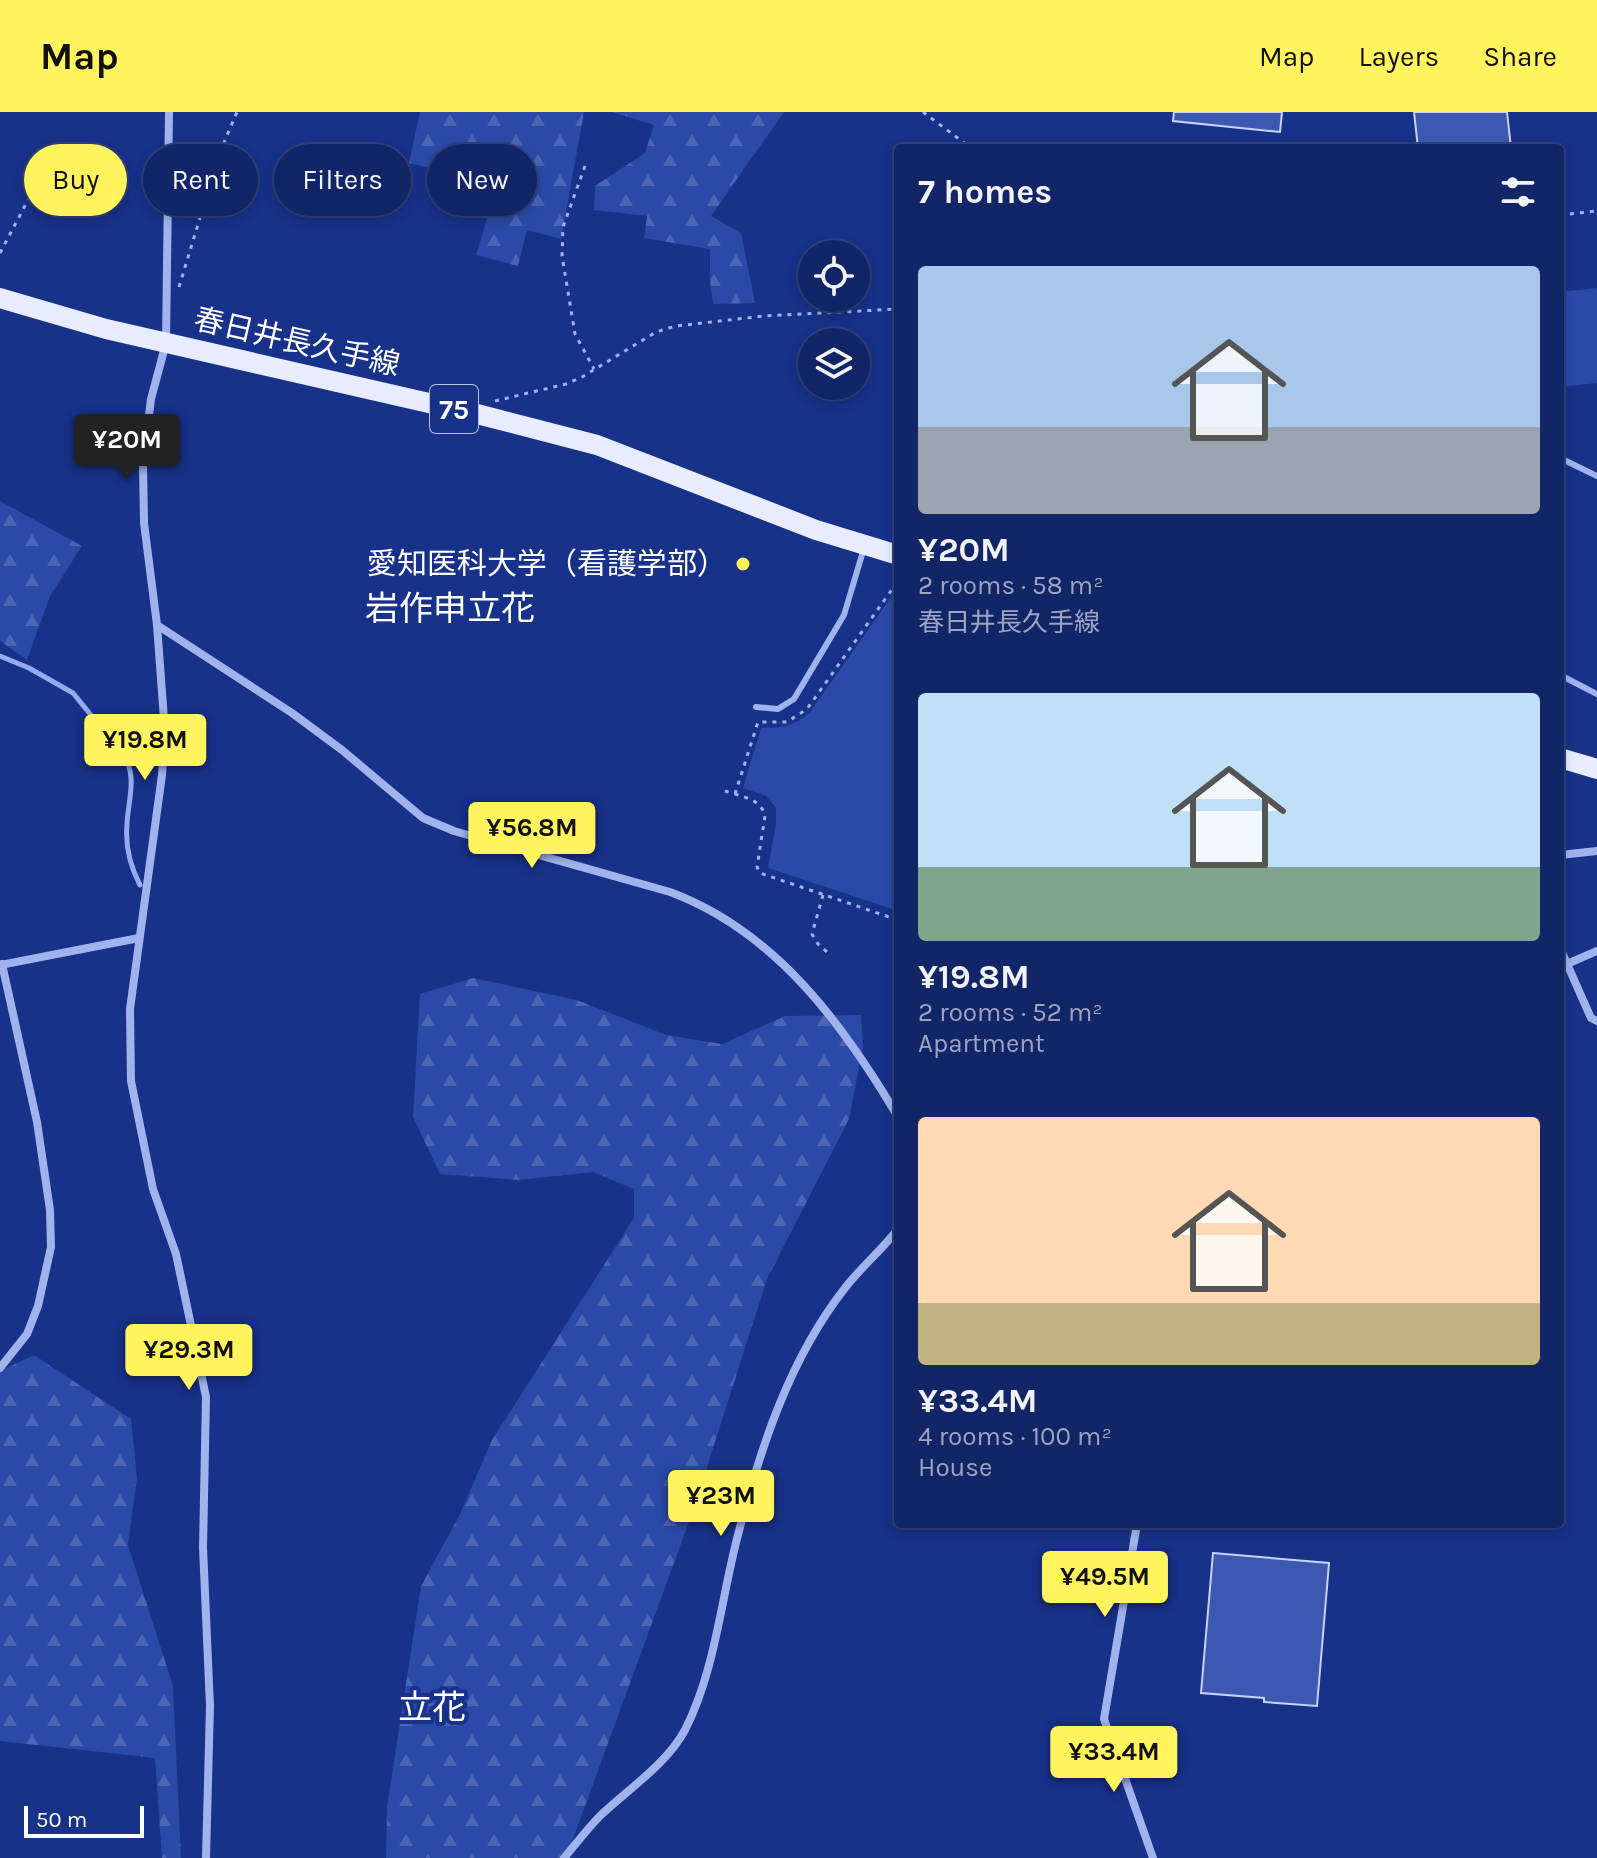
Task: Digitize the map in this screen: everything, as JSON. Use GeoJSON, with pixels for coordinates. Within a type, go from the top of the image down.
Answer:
{"type":"FeatureCollection","features":[{"type":"Feature","properties":{"kind":"main road","name":"春日井長久手線"},"geometry":{"type":"LineString","coordinates":[[0,298],[106,329],[477,414],[597,445],[816,530],[894,554]]}},
{"type":"Feature","properties":{"kind":"main road"},"geometry":{"type":"LineString","coordinates":[[1564,759],[1597,769]]}},
{"type":"Feature","properties":{"kind":"street"},"geometry":{"type":"LineString","coordinates":[[169,112],[166,343],[151,399],[143,464],[144,523],[157,625],[165,733],[130,1009],[131,1081],[153,1189],[176,1254],[206,1397],[203,1548],[210,1761],[206,1858]]}},
{"type":"Feature","properties":{"kind":"street"},"geometry":{"type":"LineString","coordinates":[[157,625],[292,713],[342,750],[423,818],[454,831],[670,892],[693,901],[749,933],[782,962],[818,1001],[869,1068],[894,1110]]}},
{"type":"Feature","properties":{"kind":"street"},"geometry":{"type":"LineString","coordinates":[[1564,855],[1597,851]]}},
{"type":"Feature","properties":{"kind":"street"},"geometry":{"type":"LineString","coordinates":[[0,1368],[27,1334],[38,1306],[51,1247],[50,1210],[37,1122],[1,964],[139,938]]}},
{"type":"Feature","properties":{"kind":"street"},"geometry":{"type":"LineString","coordinates":[[1567,964],[1597,951]]}},
{"type":"Feature","properties":{"kind":"street"},"geometry":{"type":"LineString","coordinates":[[1564,957],[1591,1018],[1597,1021]]}},
{"type":"Feature","properties":{"kind":"street"},"geometry":{"type":"LineString","coordinates":[[564,1858],[597,1818],[654,1768],[683,1734],[703,1689],[738,1532],[765,1443],[789,1381],[815,1331],[846,1287],[894,1233]]}},
{"type":"Feature","properties":{"kind":"street"},"geometry":{"type":"LineString","coordinates":[[1136,1528],[1104,1719],[1153,1858]]}},
{"type":"Feature","properties":{"kind":"lane"},"geometry":{"type":"LineString","coordinates":[[1564,460],[1597,476]]}},
{"type":"Feature","properties":{"kind":"lane"},"geometry":{"type":"LineString","coordinates":[[756,707],[778,709],[794,699],[844,615],[865,545]]}},
{"type":"Feature","properties":{"kind":"lane"},"geometry":{"type":"LineString","coordinates":[[1564,677],[1597,694]]}},
{"type":"Feature","properties":{"kind":"path"},"geometry":{"type":"LineString","coordinates":[[166,312],[182,281],[220,152],[237,112]]}},
{"type":"Feature","properties":{"kind":"path"},"geometry":{"type":"LineString","coordinates":[[923,112],[966,144]]}},
{"type":"Feature","properties":{"kind":"path"},"geometry":{"type":"LineString","coordinates":[[585,166],[566,216],[561,239],[575,334],[594,369]]}},
{"type":"Feature","properties":{"kind":"path"},"geometry":{"type":"LineString","coordinates":[[0,253],[24,208]]}},
{"type":"Feature","properties":{"kind":"path"},"geometry":{"type":"LineString","coordinates":[[1564,215],[1597,211]]}},
{"type":"Feature","properties":{"kind":"path"},"geometry":{"type":"LineString","coordinates":[[477,414],[479,405],[566,384],[656,332],[676,326],[764,316],[894,309]]}},
{"type":"Feature","properties":{"kind":"path"},"geometry":{"type":"LineString","coordinates":[[725,791],[759,803],[764,808],[757,867],[760,873],[894,919]]}},
{"type":"Feature","properties":{"kind":"path"},"geometry":{"type":"LineString","coordinates":[[823,895],[812,934],[827,952]]}},
{"type":"Feature","properties":{"kind":"green space"},"geometry":{"type":"Polygon","coordinates":[[[420,112],[584,112],[561,239],[527,230],[518,266],[476,255],[488,216],[537,216],[537,144],[427,144],[427,167],[411,163],[420,112]]]}},
{"type":"Feature","properties":{"kind":"green space"},"geometry":{"type":"Polygon","coordinates":[[[612,112],[784,112],[711,216],[741,233],[755,303],[713,304],[710,249],[644,238],[647,216],[594,210],[595,186],[645,153],[654,125],[612,112]]]}},
{"type":"Feature","properties":{"kind":"green space"},"geometry":{"type":"Polygon","coordinates":[[[1597,288],[1597,383],[1564,387],[1564,292],[1597,288]]]}},
{"type":"Feature","properties":{"kind":"green space"},"geometry":{"type":"Polygon","coordinates":[[[0,501],[82,546],[50,596],[27,660],[0,641],[0,501]]]}},
{"type":"Feature","properties":{"kind":"green space"},"geometry":{"type":"Polygon","coordinates":[[[894,593],[894,910],[768,868],[776,808],[766,796],[743,788],[761,728],[787,725],[810,712],[894,593]]]}},
{"type":"Feature","properties":{"kind":"green space"},"geometry":{"type":"Polygon","coordinates":[[[473,978],[577,1000],[666,1035],[722,1044],[785,1016],[861,1015],[863,1047],[849,1119],[767,1279],[693,1511],[566,1858],[386,1858],[387,1807],[421,1586],[460,1514],[492,1440],[634,1218],[634,1189],[593,1172],[519,1180],[440,1174],[413,1117],[420,994],[473,978]]]}},
{"type":"Feature","properties":{"kind":"green space"},"geometry":{"type":"Polygon","coordinates":[[[34,1355],[131,1419],[137,1478],[128,1545],[173,1686],[181,1858],[162,1858],[155,1758],[0,1741],[0,1371],[34,1355]]]}},
{"type":"Feature","properties":{"kind":"building"},"geometry":{"type":"Polygon","coordinates":[[[1174,112],[1282,112],[1280,132],[1173,121],[1174,112]]]}},
{"type":"Feature","properties":{"kind":"building"},"geometry":{"type":"Polygon","coordinates":[[[1414,112],[1507,112],[1511,144],[1418,144],[1414,112]]]}},
{"type":"Feature","properties":{"kind":"building"},"geometry":{"type":"Polygon","coordinates":[[[1213,1553],[1329,1563],[1317,1706],[1201,1693],[1213,1553]]]}},
{"type":"Feature","properties":{"kind":"waterway"},"geometry":{"type":"LineString","coordinates":[[0,656],[29,668],[73,693],[125,757],[131,774],[128,848],[140,885]]}},
{"type":"Feature","properties":{"kind":"place","name":"愛知医科大学（看護学部）"},"geometry":{"type":"Point","coordinates":[743,564]}},
{"type":"Feature","properties":{"kind":"district","name":"岩作申立花"},"geometry":{"type":"Point","coordinates":[450,609]}},
{"type":"Feature","properties":{"kind":"district","name":"立花"},"geometry":{"type":"Point","coordinates":[432,1708]}}]}
